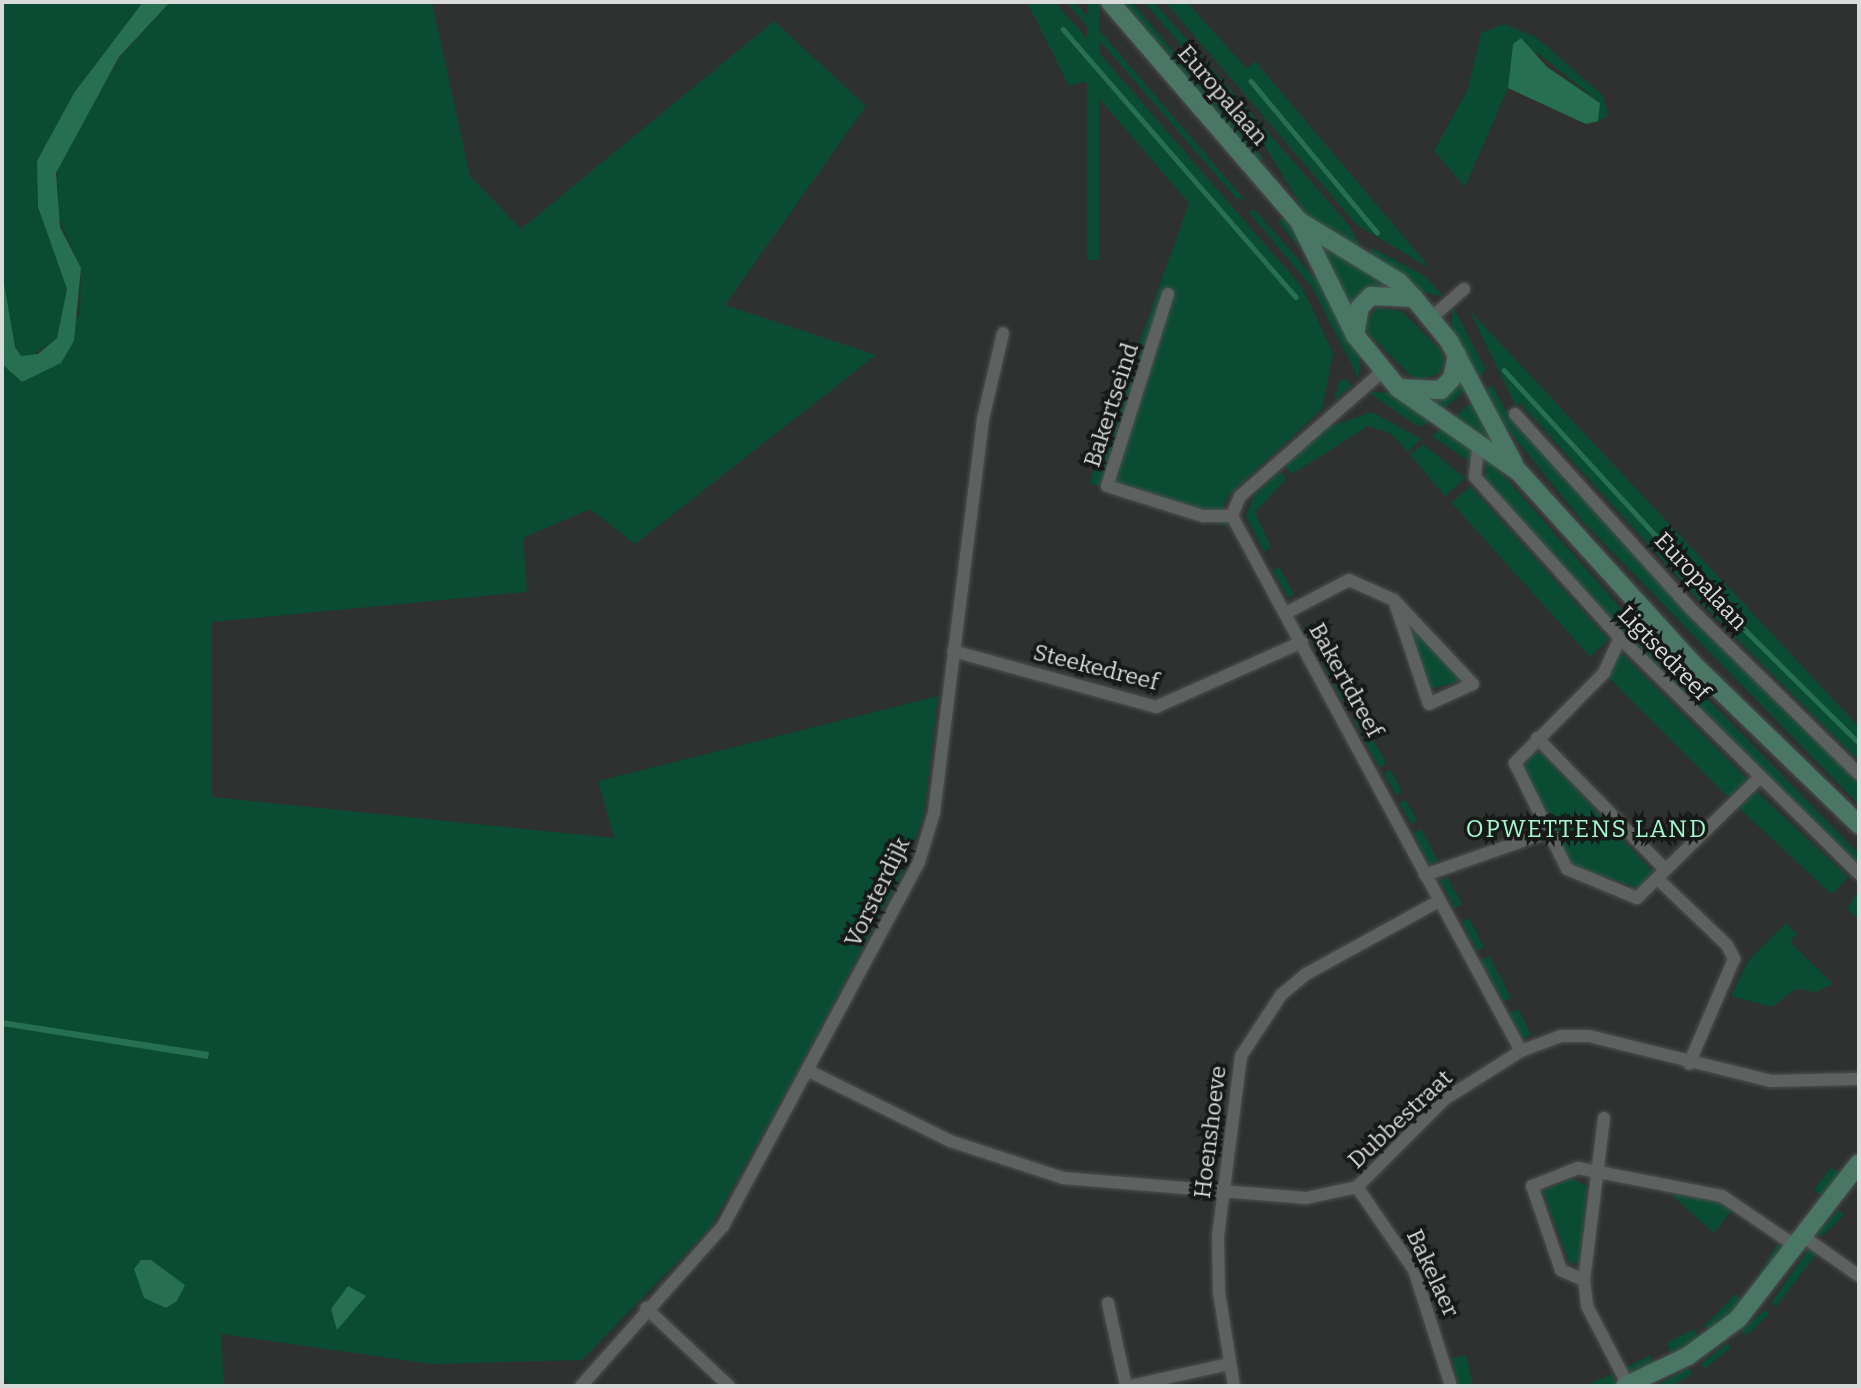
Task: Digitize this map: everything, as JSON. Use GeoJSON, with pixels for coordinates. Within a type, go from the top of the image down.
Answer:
{"type":"FeatureCollection","features":[{"type":"Feature","properties":{"kind":"main road","name":"Europalaan"},"geometry":{"type":"LineString","coordinates":[[1110,2],[1299,221],[1355,335]]}},
{"type":"Feature","properties":{"kind":"main road","name":"Europalaan"},"geometry":{"type":"LineString","coordinates":[[1299,221],[1414,298]]}},
{"type":"Feature","properties":{"kind":"main road"},"geometry":{"type":"LineString","coordinates":[[1519,472],[1457,355],[1431,318],[1414,298],[1371,296],[1360,307],[1355,335],[1398,388],[1419,409],[1479,442],[1519,472],[1692,663],[1859,825]]}},
{"type":"Feature","properties":{"kind":"main road"},"geometry":{"type":"LineString","coordinates":[[1398,388],[1441,390],[1452,379],[1457,355]]}},
{"type":"Feature","properties":{"kind":"main road"},"geometry":{"type":"LineString","coordinates":[[1626,1385],[1688,1356],[1738,1319],[1859,1163]]}},
{"type":"Feature","properties":{"kind":"street"},"geometry":{"type":"LineString","coordinates":[[1431,318],[1464,289]]}},
{"type":"Feature","properties":{"kind":"street","name":"Bakertseind"},"geometry":{"type":"LineString","coordinates":[[1168,294],[1107,486],[1203,516],[1232,516]]}},
{"type":"Feature","properties":{"kind":"street","name":"Vorsterdijk"},"geometry":{"type":"LineString","coordinates":[[581,1386],[646,1308],[723,1226],[809,1071],[919,862],[934,813],[983,419],[1003,333]]}},
{"type":"Feature","properties":{"kind":"street"},"geometry":{"type":"LineString","coordinates":[[1232,516],[1240,496],[1383,371]]}},
{"type":"Feature","properties":{"kind":"street","name":"Europalaan"},"geometry":{"type":"LineString","coordinates":[[1515,414],[1690,608],[1859,774]]}},
{"type":"Feature","properties":{"kind":"street","name":"Ligtsedreef"},"geometry":{"type":"LineString","coordinates":[[1479,442],[1475,477],[1620,638],[1758,779],[1859,874]]}},
{"type":"Feature","properties":{"kind":"street","name":"Bakertdreef"},"geometry":{"type":"LineString","coordinates":[[1232,516],[1521,1051]]}},
{"type":"Feature","properties":{"kind":"street"},"geometry":{"type":"LineString","coordinates":[[1286,613],[1349,580],[1394,600],[1473,684],[1429,704],[1394,600]]}},
{"type":"Feature","properties":{"kind":"street"},"geometry":{"type":"LineString","coordinates":[[1620,638],[1604,673],[1515,763],[1545,833],[1567,869],[1637,898],[1758,779]]}},
{"type":"Feature","properties":{"kind":"street","name":"Steekedreef"},"geometry":{"type":"LineString","coordinates":[[953,651],[1156,707],[1302,642]]}},
{"type":"Feature","properties":{"kind":"street"},"geometry":{"type":"LineString","coordinates":[[1537,738],[1727,945],[1734,959],[1689,1064]]}},
{"type":"Feature","properties":{"kind":"street"},"geometry":{"type":"LineString","coordinates":[[1425,875],[1545,833]]}},
{"type":"Feature","properties":{"kind":"street","name":"Hoenshoeve"},"geometry":{"type":"LineString","coordinates":[[1234,1386],[1219,1292],[1223,1193],[1241,1056],[1257,1027],[1306,974],[1439,901]]}},
{"type":"Feature","properties":{"kind":"street","name":"Dubbestraat"},"geometry":{"type":"LineString","coordinates":[[809,1071],[950,1141],[1063,1178],[1223,1193],[1331,1198],[1357,1187],[1445,1099],[1521,1051],[1579,1034],[1689,1064],[1771,1082],[1859,1079]]}},
{"type":"Feature","properties":{"kind":"street"},"geometry":{"type":"LineString","coordinates":[[1604,1118],[1584,1280],[1587,1306],[1626,1385]]}},
{"type":"Feature","properties":{"kind":"street"},"geometry":{"type":"LineString","coordinates":[[1584,1280],[1561,1270],[1532,1186],[1578,1168],[1722,1196],[1859,1276]]}},
{"type":"Feature","properties":{"kind":"street","name":"Bakelaer"},"geometry":{"type":"LineString","coordinates":[[1357,1187],[1414,1269],[1451,1386]]}},
{"type":"Feature","properties":{"kind":"street"},"geometry":{"type":"LineString","coordinates":[[1108,1303],[1128,1386],[1229,1364]]}},
{"type":"Feature","properties":{"kind":"street"},"geometry":{"type":"LineString","coordinates":[[646,1308],[729,1386]]}},
{"type":"Feature","properties":{"kind":"shaded area"},"geometry":{"type":"Polygon","coordinates":[[[2,2],[143,2],[74,93],[37,161],[38,207],[67,289],[57,338],[30,357],[21,356],[11,337],[2,272],[2,2]]]}},
{"type":"Feature","properties":{"kind":"shaded area"},"geometry":{"type":"Polygon","coordinates":[[[143,2],[170,2],[119,57],[56,173],[60,227],[81,268],[74,341],[61,363],[22,382],[2,364],[2,272],[15,347],[21,356],[38,354],[57,338],[67,289],[38,207],[37,161],[74,93],[143,2]]]}},
{"type":"Feature","properties":{"kind":"shaded area"},"geometry":{"type":"Polygon","coordinates":[[[170,2],[432,2],[470,176],[521,229],[774,21],[866,106],[725,305],[876,355],[635,544],[590,509],[523,538],[527,592],[212,622],[212,797],[614,838],[598,781],[938,696],[924,814],[904,870],[796,1074],[710,1228],[582,1360],[432,1364],[221,1334],[224,1386],[12,1386],[2,1380],[2,364],[22,382],[80,314],[81,268],[57,214],[58,165],[120,57],[170,2]]]}},
{"type":"Feature","properties":{"kind":"shaded area"},"geometry":{"type":"Polygon","coordinates":[[[1027,2],[1055,2],[1302,287],[1333,353],[1322,409],[1228,496],[1223,505],[1230,527],[1089,483],[1189,203],[1085,82],[1069,86],[1027,2]]]}},
{"type":"Feature","properties":{"kind":"shaded area"},"geometry":{"type":"Polygon","coordinates":[[[1066,2],[1075,2],[1245,200],[1236,198],[1066,2]]]}},
{"type":"Feature","properties":{"kind":"shaded area"},"geometry":{"type":"Polygon","coordinates":[[[1087,2],[1099,2],[1099,260],[1087,260],[1087,2]]]}},
{"type":"Feature","properties":{"kind":"shaded area"},"geometry":{"type":"Polygon","coordinates":[[[1120,2],[1132,2],[1263,158],[1258,162],[1120,2]]]}},
{"type":"Feature","properties":{"kind":"shaded area"},"geometry":{"type":"Polygon","coordinates":[[[1144,2],[1154,2],[1348,224],[1365,254],[1307,216],[1256,131],[1144,2]]]}},
{"type":"Feature","properties":{"kind":"shaded area"},"geometry":{"type":"Polygon","coordinates":[[[1165,2],[1187,2],[1247,69],[1255,61],[1431,269],[1357,225],[1165,2]]]}},
{"type":"Feature","properties":{"kind":"shaded area"},"geometry":{"type":"Polygon","coordinates":[[[1504,24],[1536,37],[1603,96],[1608,116],[1593,124],[1600,103],[1538,53],[1513,44],[1508,88],[1465,187],[1434,151],[1468,89],[1481,33],[1504,24]]]}},
{"type":"Feature","properties":{"kind":"shaded area"},"geometry":{"type":"Polygon","coordinates":[[[1521,38],[1547,67],[1600,103],[1598,121],[1586,124],[1508,88],[1513,44],[1521,38]]]}},
{"type":"Feature","properties":{"kind":"shaded area"},"geometry":{"type":"Polygon","coordinates":[[[1254,209],[1326,291],[1360,353],[1359,379],[1312,287],[1249,213],[1254,209]]]}},
{"type":"Feature","properties":{"kind":"shaded area"},"geometry":{"type":"Polygon","coordinates":[[[1285,215],[1303,243],[1299,247],[1278,222],[1285,215]]]}},
{"type":"Feature","properties":{"kind":"shaded area"},"geometry":{"type":"Polygon","coordinates":[[[1318,239],[1391,282],[1389,287],[1370,289],[1345,306],[1318,239]]]}},
{"type":"Feature","properties":{"kind":"shaded area"},"geometry":{"type":"Polygon","coordinates":[[[1370,247],[1425,276],[1443,296],[1418,291],[1372,257],[1370,247]]]}},
{"type":"Feature","properties":{"kind":"shaded area"},"geometry":{"type":"Polygon","coordinates":[[[1453,307],[1486,370],[1476,381],[1451,333],[1453,307]]]}},
{"type":"Feature","properties":{"kind":"shaded area"},"geometry":{"type":"Polygon","coordinates":[[[1377,308],[1401,311],[1441,350],[1445,363],[1438,374],[1419,380],[1410,375],[1369,334],[1365,322],[1377,308]]]}},
{"type":"Feature","properties":{"kind":"shaded area"},"geometry":{"type":"Polygon","coordinates":[[[1469,310],[1859,727],[1859,761],[1702,604],[1520,403],[1516,406],[1469,310]]]}},
{"type":"Feature","properties":{"kind":"shaded area"},"geometry":{"type":"Polygon","coordinates":[[[1459,378],[1469,387],[1437,415],[1421,397],[1459,378]]]}},
{"type":"Feature","properties":{"kind":"shaded area"},"geometry":{"type":"Polygon","coordinates":[[[1346,379],[1352,386],[1334,400],[1339,381],[1346,379]]]}},
{"type":"Feature","properties":{"kind":"shaded area"},"geometry":{"type":"Polygon","coordinates":[[[1492,385],[1506,411],[1600,516],[1859,782],[1859,805],[1583,522],[1493,411],[1482,393],[1492,385]]]}},
{"type":"Feature","properties":{"kind":"shaded area"},"geometry":{"type":"Polygon","coordinates":[[[1368,392],[1395,393],[1429,421],[1419,427],[1368,392]]]}},
{"type":"Feature","properties":{"kind":"shaded area"},"geometry":{"type":"Polygon","coordinates":[[[1475,399],[1497,443],[1492,446],[1450,421],[1475,399]]]}},
{"type":"Feature","properties":{"kind":"shaded area"},"geometry":{"type":"Polygon","coordinates":[[[1372,412],[1421,439],[1408,452],[1390,433],[1368,426],[1292,474],[1285,466],[1325,428],[1372,412]]]}},
{"type":"Feature","properties":{"kind":"shaded area"},"geometry":{"type":"Polygon","coordinates":[[[1442,428],[1472,442],[1476,466],[1432,436],[1442,428]]]}},
{"type":"Feature","properties":{"kind":"shaded area"},"geometry":{"type":"Polygon","coordinates":[[[1423,444],[1465,478],[1445,496],[1410,455],[1423,444]]]}},
{"type":"Feature","properties":{"kind":"shaded area"},"geometry":{"type":"Polygon","coordinates":[[[1487,457],[1639,629],[1859,854],[1859,866],[1598,607],[1485,480],[1487,457]]]}},
{"type":"Feature","properties":{"kind":"shaded area"},"geometry":{"type":"Polygon","coordinates":[[[1280,471],[1286,479],[1255,512],[1271,547],[1264,552],[1246,516],[1254,495],[1280,471]]]}},
{"type":"Feature","properties":{"kind":"shaded area"},"geometry":{"type":"Polygon","coordinates":[[[1470,486],[1609,640],[1590,657],[1451,503],[1470,486]]]}},
{"type":"Feature","properties":{"kind":"shaded area"},"geometry":{"type":"Polygon","coordinates":[[[1279,567],[1294,594],[1288,598],[1273,570],[1279,567]]]}},
{"type":"Feature","properties":{"kind":"shaded area"},"geometry":{"type":"Polygon","coordinates":[[[1404,618],[1458,676],[1458,682],[1429,689],[1404,618]]]}},
{"type":"Feature","properties":{"kind":"shaded area"},"geometry":{"type":"Polygon","coordinates":[[[1310,624],[1325,650],[1319,653],[1304,628],[1310,624]]]}},
{"type":"Feature","properties":{"kind":"shaded area"},"geometry":{"type":"Polygon","coordinates":[[[1620,652],[1747,779],[1729,798],[1602,670],[1620,652]]]}},
{"type":"Feature","properties":{"kind":"shaded area"},"geometry":{"type":"Polygon","coordinates":[[[1332,664],[1351,699],[1344,703],[1325,668],[1332,664]]]}},
{"type":"Feature","properties":{"kind":"shaded area"},"geometry":{"type":"Polygon","coordinates":[[[1359,712],[1370,733],[1363,737],[1352,716],[1359,712]]]}},
{"type":"Feature","properties":{"kind":"shaded area"},"geometry":{"type":"Polygon","coordinates":[[[1372,738],[1386,763],[1379,767],[1365,742],[1372,738]]]}},
{"type":"Feature","properties":{"kind":"shaded area"},"geometry":{"type":"Polygon","coordinates":[[[1533,753],[1542,753],[1652,871],[1639,888],[1571,867],[1523,768],[1533,753]]]}},
{"type":"Feature","properties":{"kind":"shaded area"},"geometry":{"type":"Polygon","coordinates":[[[1390,770],[1402,792],[1396,795],[1384,773],[1390,770]]]}},
{"type":"Feature","properties":{"kind":"shaded area"},"geometry":{"type":"Polygon","coordinates":[[[1756,791],[1848,877],[1832,894],[1740,809],[1756,791]]]}},
{"type":"Feature","properties":{"kind":"shaded area"},"geometry":{"type":"Polygon","coordinates":[[[1406,800],[1417,821],[1411,824],[1399,803],[1406,800]]]}},
{"type":"Feature","properties":{"kind":"shaded area"},"geometry":{"type":"Polygon","coordinates":[[[1421,829],[1438,861],[1430,865],[1413,833],[1421,829]]]}},
{"type":"Feature","properties":{"kind":"shaded area"},"geometry":{"type":"Polygon","coordinates":[[[1447,877],[1462,904],[1455,908],[1440,881],[1447,877]]]}},
{"type":"Feature","properties":{"kind":"shaded area"},"geometry":{"type":"Polygon","coordinates":[[[1859,890],[1859,920],[1847,909],[1859,890]]]}},
{"type":"Feature","properties":{"kind":"shaded area"},"geometry":{"type":"Polygon","coordinates":[[[1469,918],[1484,947],[1477,951],[1462,922],[1469,918]]]}},
{"type":"Feature","properties":{"kind":"shaded area"},"geometry":{"type":"Polygon","coordinates":[[[1786,923],[1797,934],[1790,942],[1833,984],[1816,992],[1795,989],[1772,1007],[1731,996],[1749,960],[1786,923]]]}},
{"type":"Feature","properties":{"kind":"shaded area"},"geometry":{"type":"Polygon","coordinates":[[[1489,956],[1511,997],[1503,1002],[1481,960],[1489,956]]]}},
{"type":"Feature","properties":{"kind":"shaded area"},"geometry":{"type":"Polygon","coordinates":[[[1518,1009],[1531,1035],[1522,1039],[1509,1014],[1518,1009]]]}},
{"type":"Feature","properties":{"kind":"shaded area"},"geometry":{"type":"Polygon","coordinates":[[[2,1020],[209,1052],[208,1059],[2,1026],[2,1020]]]}},
{"type":"Feature","properties":{"kind":"shaded area"},"geometry":{"type":"Polygon","coordinates":[[[1832,1167],[1842,1175],[1824,1198],[1814,1190],[1832,1167]]]}},
{"type":"Feature","properties":{"kind":"shaded area"},"geometry":{"type":"Polygon","coordinates":[[[1571,1178],[1587,1186],[1580,1261],[1570,1264],[1543,1191],[1571,1178]]]}},
{"type":"Feature","properties":{"kind":"shaded area"},"geometry":{"type":"Polygon","coordinates":[[[1668,1192],[1722,1202],[1732,1210],[1714,1233],[1668,1192]]]}},
{"type":"Feature","properties":{"kind":"shaded area"},"geometry":{"type":"Polygon","coordinates":[[[1839,1210],[1844,1215],[1822,1237],[1817,1232],[1839,1210]]]}},
{"type":"Feature","properties":{"kind":"shaded area"},"geometry":{"type":"Polygon","coordinates":[[[1778,1243],[1788,1249],[1757,1301],[1747,1294],[1778,1243]]]}},
{"type":"Feature","properties":{"kind":"shaded area"},"geometry":{"type":"Polygon","coordinates":[[[1812,1245],[1819,1250],[1776,1307],[1771,1303],[1812,1245]]]}},
{"type":"Feature","properties":{"kind":"shaded area"},"geometry":{"type":"Polygon","coordinates":[[[141,1260],[151,1260],[185,1285],[177,1301],[166,1308],[144,1298],[134,1269],[141,1260]]]}},
{"type":"Feature","properties":{"kind":"shaded area"},"geometry":{"type":"Polygon","coordinates":[[[348,1286],[366,1296],[337,1330],[331,1309],[348,1286]]]}},
{"type":"Feature","properties":{"kind":"shaded area"},"geometry":{"type":"Polygon","coordinates":[[[1736,1294],[1744,1302],[1712,1334],[1704,1326],[1736,1294]]]}},
{"type":"Feature","properties":{"kind":"shaded area"},"geometry":{"type":"Polygon","coordinates":[[[1765,1310],[1769,1314],[1746,1336],[1741,1330],[1765,1310]]]}},
{"type":"Feature","properties":{"kind":"shaded area"},"geometry":{"type":"Polygon","coordinates":[[[1694,1329],[1699,1339],[1671,1353],[1666,1343],[1694,1329]]]}},
{"type":"Feature","properties":{"kind":"shaded area"},"geometry":{"type":"Polygon","coordinates":[[[1727,1343],[1731,1348],[1705,1368],[1701,1364],[1727,1343]]]}},
{"type":"Feature","properties":{"kind":"shaded area"},"geometry":{"type":"Polygon","coordinates":[[[1466,1355],[1473,1386],[1459,1386],[1452,1358],[1466,1355]]]}},
{"type":"Feature","properties":{"kind":"shaded area"},"geometry":{"type":"Polygon","coordinates":[[[1650,1355],[1655,1365],[1631,1377],[1626,1367],[1650,1355]]]}},
{"type":"Feature","properties":{"kind":"shaded area"},"geometry":{"type":"Polygon","coordinates":[[[1688,1368],[1692,1374],[1671,1386],[1656,1386],[1688,1368]]]}},
{"type":"Feature","properties":{"kind":"shaded area"},"geometry":{"type":"Polygon","coordinates":[[[1612,1374],[1616,1384],[1589,1384],[1612,1374]]]}},
{"type":"Feature","properties":{"kind":"waterway"},"geometry":{"type":"LineString","coordinates":[[1063,29],[1296,297]]}},
{"type":"Feature","properties":{"kind":"waterway"},"geometry":{"type":"LineString","coordinates":[[1251,81],[1377,232]]}},
{"type":"Feature","properties":{"kind":"waterway"},"geometry":{"type":"LineString","coordinates":[[1504,370],[1714,599],[1859,743]]}},
{"type":"Feature","properties":{"kind":"district","name":"OPWETTENS LAND"},"geometry":{"type":"Point","coordinates":[1587,830]}}]}
